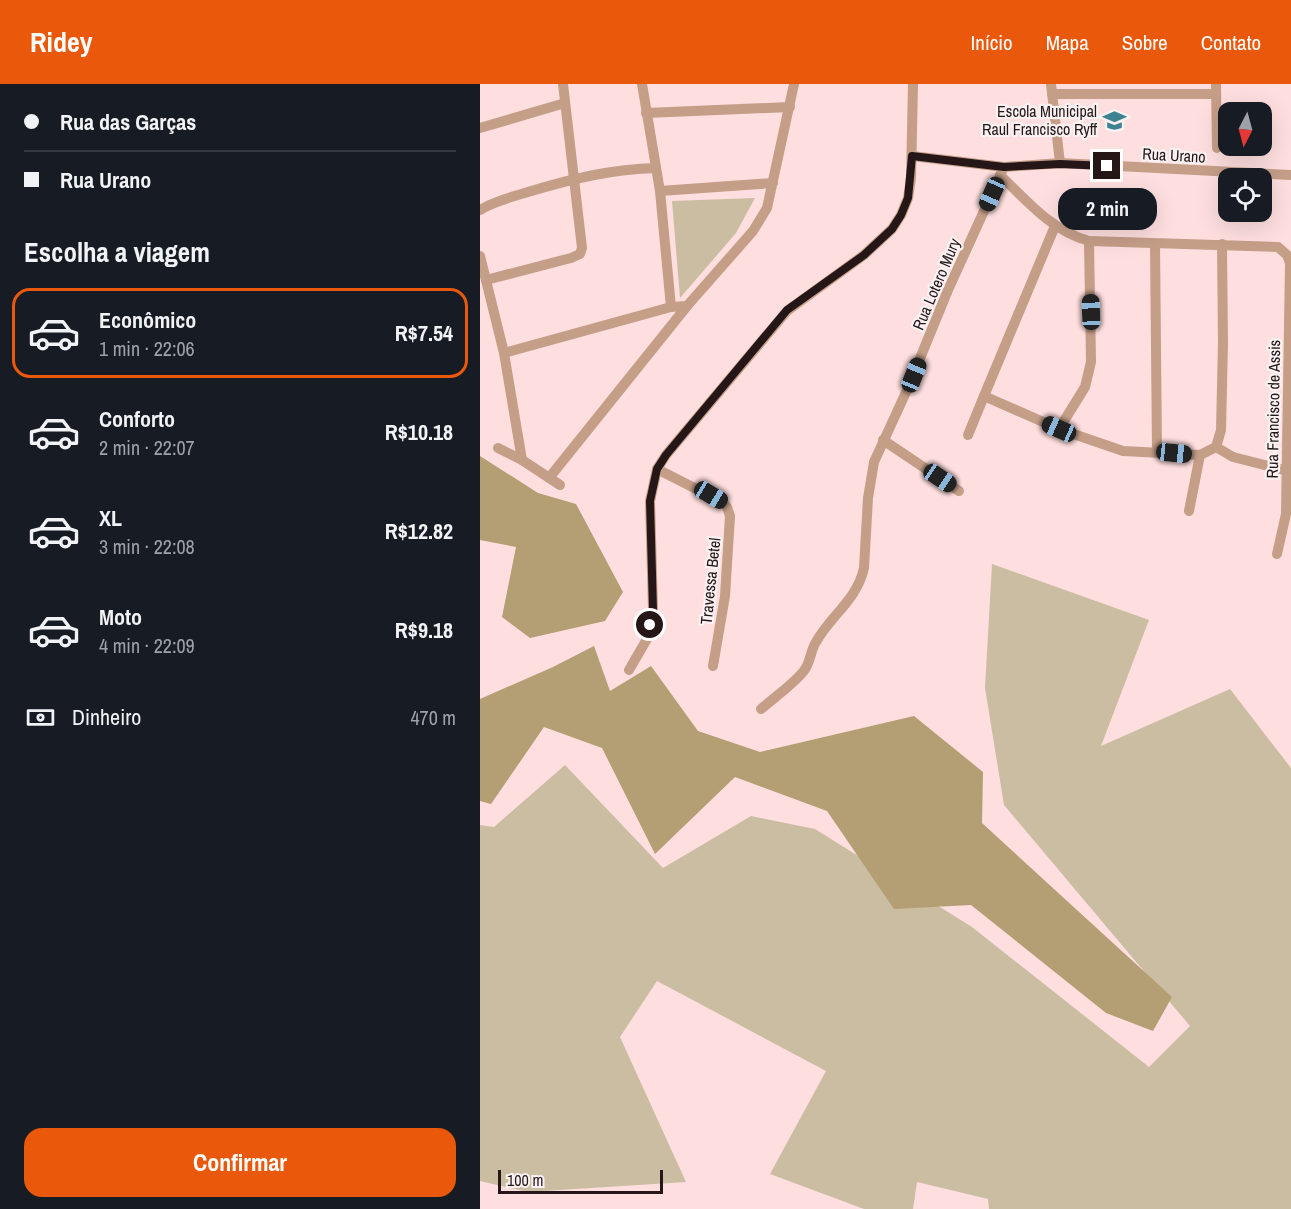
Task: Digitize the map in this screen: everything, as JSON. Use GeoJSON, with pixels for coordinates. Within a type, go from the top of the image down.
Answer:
{"type":"FeatureCollection","features":[{"type":"Feature","properties":{"kind":"street"},"geometry":{"type":"LineString","coordinates":[[486,280],[577,256],[582,248],[563,84]]}},
{"type":"Feature","properties":{"kind":"street"},"geometry":{"type":"LineString","coordinates":[[642,84],[660,191],[671,307]]}},
{"type":"Feature","properties":{"kind":"street"},"geometry":{"type":"LineString","coordinates":[[549,478],[687,306],[753,231],[767,208],[794,84]]}},
{"type":"Feature","properties":{"kind":"street"},"geometry":{"type":"LineString","coordinates":[[629,670],[647,639],[653,610],[650,501],[657,469],[666,455],[787,310],[864,255],[892,229],[908,198],[912,156],[913,84]]}},
{"type":"Feature","properties":{"kind":"street"},"geometry":{"type":"LineString","coordinates":[[1060,164],[1052,89],[1216,89],[1217,148]]}},
{"type":"Feature","properties":{"kind":"street"},"geometry":{"type":"LineString","coordinates":[[480,128],[565,103]]}},
{"type":"Feature","properties":{"kind":"street"},"geometry":{"type":"LineString","coordinates":[[646,113],[790,106]]}},
{"type":"Feature","properties":{"kind":"street","name":"Rua Urano"},"geometry":{"type":"LineString","coordinates":[[912,156],[1002,171],[1060,164],[1291,176]]}},
{"type":"Feature","properties":{"kind":"street"},"geometry":{"type":"LineString","coordinates":[[480,210],[494,203],[574,178],[631,168],[656,168]]}},
{"type":"Feature","properties":{"kind":"street"},"geometry":{"type":"LineString","coordinates":[[1002,171],[1054,226],[1073,237],[1089,241],[1278,247],[1287,255],[1290,263]]}},
{"type":"Feature","properties":{"kind":"street","name":"Rua Lotero Mury"},"geometry":{"type":"LineString","coordinates":[[761,709],[803,672],[815,643],[851,600],[861,581],[864,568],[870,479],[874,462],[1002,171]]}},
{"type":"Feature","properties":{"kind":"street"},"geometry":{"type":"LineString","coordinates":[[660,191],[773,183]]}},
{"type":"Feature","properties":{"kind":"street"},"geometry":{"type":"LineString","coordinates":[[968,435],[1054,226]]}},
{"type":"Feature","properties":{"kind":"street"},"geometry":{"type":"LineString","coordinates":[[1059,429],[1085,387],[1090,368],[1089,241]]}},
{"type":"Feature","properties":{"kind":"street"},"geometry":{"type":"LineString","coordinates":[[1155,244],[1157,451]]}},
{"type":"Feature","properties":{"kind":"street"},"geometry":{"type":"LineString","coordinates":[[984,396],[1059,429],[1123,451],[1200,455],[1216,447],[1221,430],[1224,342],[1222,244]]}},
{"type":"Feature","properties":{"kind":"street"},"geometry":{"type":"LineString","coordinates":[[480,256],[504,353],[522,460]]}},
{"type":"Feature","properties":{"kind":"street","name":"Rua Francisco de Assis"},"geometry":{"type":"LineString","coordinates":[[1276,554],[1286,514],[1290,263]]}},
{"type":"Feature","properties":{"kind":"street"},"geometry":{"type":"LineString","coordinates":[[504,353],[671,307],[687,306]]}},
{"type":"Feature","properties":{"kind":"street"},"geometry":{"type":"LineString","coordinates":[[883,440],[959,491]]}},
{"type":"Feature","properties":{"kind":"street"},"geometry":{"type":"LineString","coordinates":[[1216,447],[1233,457],[1288,471]]}},
{"type":"Feature","properties":{"kind":"street"},"geometry":{"type":"LineString","coordinates":[[498,448],[522,460],[560,485]]}},
{"type":"Feature","properties":{"kind":"street"},"geometry":{"type":"LineString","coordinates":[[1190,511],[1200,455]]}},
{"type":"Feature","properties":{"kind":"street","name":"Travessa Betel"},"geometry":{"type":"LineString","coordinates":[[657,469],[722,502],[727,507],[730,516],[724,596],[713,666]]}},
{"type":"Feature","properties":{"kind":"shaded area"},"geometry":{"type":"Polygon","coordinates":[[[755,198],[736,233],[680,298],[672,201],[755,198]]]}},
{"type":"Feature","properties":{"kind":"shaded area"},"geometry":{"type":"Polygon","coordinates":[[[480,456],[538,493],[576,504],[623,592],[605,621],[530,638],[502,617],[516,547],[480,540],[480,456]]]}},
{"type":"Feature","properties":{"kind":"shaded area"},"geometry":{"type":"Polygon","coordinates":[[[992,564],[1149,620],[1101,746],[1230,689],[1291,768],[1291,1209],[989,1209],[988,1199],[917,1182],[913,1209],[864,1209],[770,1174],[826,1071],[657,981],[620,1037],[686,1182],[528,1192],[480,1181],[480,825],[494,827],[565,765],[663,868],[751,816],[815,829],[972,927],[1149,1067],[1190,1026],[1004,805],[985,688],[992,564]]]}},
{"type":"Feature","properties":{"kind":"shaded area"},"geometry":{"type":"Polygon","coordinates":[[[594,646],[610,691],[651,666],[698,731],[760,752],[914,716],[983,772],[982,823],[1172,997],[1153,1031],[1106,1013],[971,905],[894,909],[827,811],[735,777],[655,854],[602,748],[544,727],[491,804],[480,801],[480,699],[594,646]]]}},
{"type":"Feature","properties":{"kind":"place","name":"Escola Municipal Raul Francisco Ryff"},"geometry":{"type":"Point","coordinates":[1115,120]}},
{"type":"Feature","properties":{"kind":"route"},"geometry":{"type":"LineString","coordinates":[[650,625],[653,610],[650,501],[657,469],[666,455],[787,310],[864,255],[892,229],[908,198],[912,156],[1004,167],[1060,164],[1107,166]]}}]}
